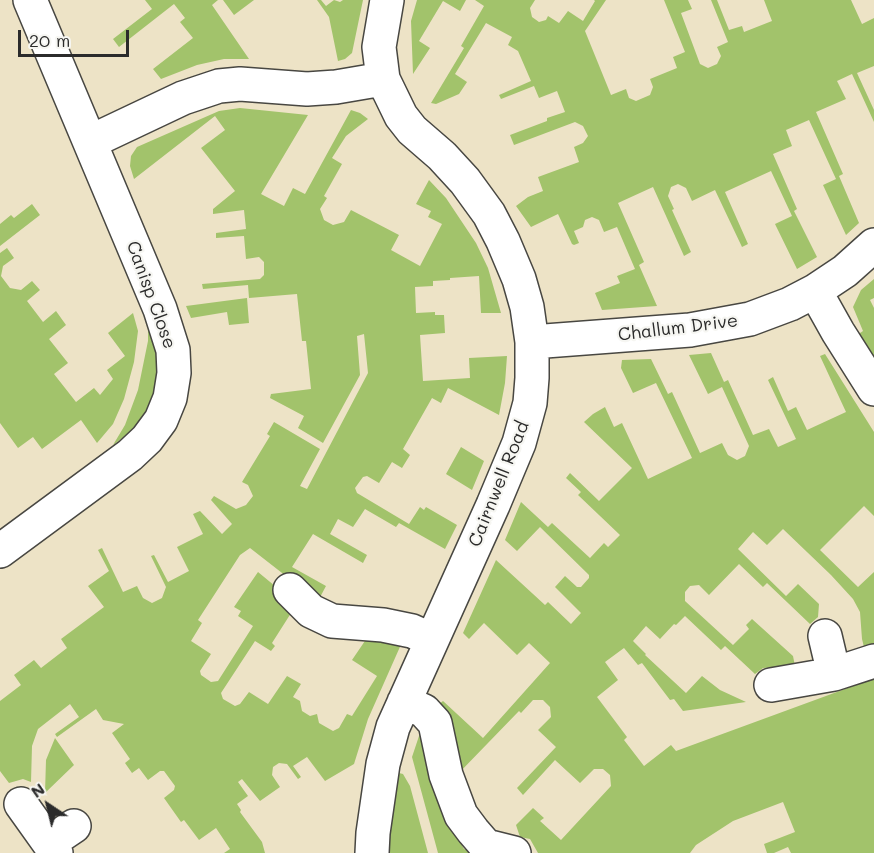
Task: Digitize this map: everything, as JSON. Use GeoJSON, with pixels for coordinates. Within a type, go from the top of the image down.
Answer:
{"type":"FeatureCollection","features":[{"type":"Feature","properties":{"kind":"street","name":"Canisp Close"},"geometry":{"type":"LineString","coordinates":[[0,551],[130,455],[147,439],[161,420],[170,398],[174,373],[173,350],[160,309],[30,0]]}},
{"type":"Feature","properties":{"kind":"street","name":"Cairnwell Road"},"geometry":{"type":"LineString","coordinates":[[372,853],[383,764],[393,727],[493,505],[522,433],[530,403],[532,342],[527,307],[519,279],[509,253],[489,214],[465,181],[442,156],[410,128],[401,116],[383,79],[379,47],[387,0]]}},
{"type":"Feature","properties":{"kind":"street"},"geometry":{"type":"LineString","coordinates":[[90,142],[183,98],[219,86],[240,84],[307,89],[336,87],[383,79]]}},
{"type":"Feature","properties":{"kind":"street","name":"Challum Drive"},"geometry":{"type":"LineString","coordinates":[[532,342],[690,330],[760,316],[815,291],[845,271],[874,245]]}},
{"type":"Feature","properties":{"kind":"street"},"geometry":{"type":"LineString","coordinates":[[815,291],[874,389]]}},
{"type":"Feature","properties":{"kind":"street"},"geometry":{"type":"LineString","coordinates":[[290,590],[311,611],[332,621],[383,625],[412,631],[432,640]]}},
{"type":"Feature","properties":{"kind":"street"},"geometry":{"type":"LineString","coordinates":[[825,636],[834,674]]}},
{"type":"Feature","properties":{"kind":"street"},"geometry":{"type":"LineString","coordinates":[[771,685],[834,674],[874,661]]}},
{"type":"Feature","properties":{"kind":"street"},"geometry":{"type":"LineString","coordinates":[[404,702],[424,711],[435,723],[446,775],[462,814],[473,831],[486,846],[514,853]]}},
{"type":"Feature","properties":{"kind":"street"},"geometry":{"type":"LineString","coordinates":[[21,804],[60,841]]}},
{"type":"Feature","properties":{"kind":"green space"},"geometry":{"type":"Polygon","coordinates":[[[145,0],[218,0],[212,5],[249,59],[224,59],[197,65],[161,79],[153,69],[193,38],[180,22],[185,18],[174,4],[119,47],[113,39],[152,9],[145,0]]]}},
{"type":"Feature","properties":{"kind":"green space"},"geometry":{"type":"Polygon","coordinates":[[[223,0],[254,0],[234,15],[223,0]]]}},
{"type":"Feature","properties":{"kind":"green space"},"geometry":{"type":"Polygon","coordinates":[[[317,0],[321,0],[326,6],[334,0],[340,2],[363,0],[352,53],[345,59],[338,61],[329,17],[317,0]]]}},
{"type":"Feature","properties":{"kind":"green space"},"geometry":{"type":"Polygon","coordinates":[[[417,0],[466,0],[460,11],[443,1],[419,41],[430,48],[413,74],[411,21],[417,0]]]}},
{"type":"Feature","properties":{"kind":"green space"},"geometry":{"type":"Polygon","coordinates":[[[475,0],[535,0],[530,8],[532,17],[539,22],[546,20],[548,16],[559,23],[568,11],[583,21],[594,0],[606,0],[585,31],[611,95],[626,89],[629,98],[636,101],[650,95],[653,87],[650,79],[677,68],[673,57],[685,52],[664,0],[688,0],[692,9],[681,13],[700,64],[708,68],[717,64],[721,56],[717,47],[728,42],[711,0],[717,0],[729,30],[742,26],[744,32],[772,21],[764,0],[851,0],[862,24],[874,18],[874,66],[857,73],[874,110],[874,122],[852,74],[837,81],[846,99],[816,112],[843,174],[839,176],[859,223],[846,235],[823,185],[836,179],[809,120],[786,130],[792,146],[773,154],[797,209],[794,211],[817,257],[797,269],[775,224],[792,216],[771,171],[725,192],[748,244],[742,247],[715,190],[692,201],[686,188],[678,184],[671,187],[668,196],[674,209],[672,210],[691,252],[684,256],[653,187],[618,203],[644,262],[639,265],[657,306],[602,310],[595,293],[620,283],[617,276],[635,269],[617,227],[604,232],[599,220],[592,217],[585,220],[583,227],[574,231],[579,243],[574,245],[558,214],[531,227],[516,206],[528,197],[543,191],[538,177],[579,162],[574,147],[583,143],[588,136],[583,126],[575,122],[514,145],[510,135],[565,112],[557,91],[539,98],[534,86],[501,99],[499,95],[531,81],[518,51],[508,45],[512,37],[486,23],[455,74],[467,82],[459,94],[436,104],[431,103],[464,48],[461,46],[484,6],[475,0]]]}},
{"type":"Feature","properties":{"kind":"green space"},"geometry":{"type":"Polygon","coordinates":[[[240,108],[308,115],[261,194],[284,206],[293,188],[305,194],[351,110],[368,119],[346,136],[332,158],[342,164],[324,196],[327,198],[320,209],[324,220],[333,225],[344,222],[351,210],[399,235],[391,250],[420,266],[442,224],[428,217],[431,211],[416,204],[429,180],[446,198],[476,243],[488,268],[501,313],[481,313],[479,276],[450,278],[450,280],[433,281],[433,286],[415,287],[416,313],[435,312],[435,315],[444,315],[445,333],[420,335],[423,381],[470,378],[469,358],[507,356],[499,415],[448,388],[441,403],[432,398],[403,449],[410,455],[402,468],[392,462],[379,483],[367,476],[363,477],[355,488],[357,493],[409,524],[420,507],[424,510],[426,507],[457,525],[445,549],[399,523],[396,527],[365,509],[353,527],[338,519],[330,534],[367,555],[363,563],[313,534],[292,567],[326,586],[318,601],[250,548],[240,555],[198,620],[202,623],[191,641],[211,654],[200,671],[201,675],[211,682],[218,681],[253,626],[238,616],[241,611],[234,607],[258,572],[281,591],[293,610],[272,643],[275,646],[271,651],[255,641],[221,693],[223,699],[235,706],[240,704],[249,692],[268,704],[287,676],[301,684],[293,697],[300,701],[302,711],[310,716],[317,714],[319,723],[333,731],[339,728],[347,714],[352,716],[377,676],[352,660],[369,635],[403,640],[368,719],[354,764],[325,781],[307,757],[293,766],[301,777],[298,779],[287,764],[279,763],[273,767],[272,775],[280,787],[260,801],[242,779],[238,782],[248,796],[237,804],[240,812],[262,842],[265,853],[224,853],[230,849],[216,828],[199,840],[184,820],[181,822],[164,798],[174,790],[175,786],[164,771],[160,771],[148,780],[139,768],[132,773],[125,763],[130,759],[112,733],[124,724],[103,720],[96,709],[57,737],[55,734],[79,717],[70,704],[38,729],[32,746],[31,782],[23,779],[9,783],[0,771],[0,701],[21,685],[14,675],[34,660],[41,668],[67,648],[61,639],[104,607],[88,586],[109,571],[98,550],[102,548],[123,592],[137,586],[143,598],[152,603],[162,598],[166,587],[151,556],[154,555],[168,582],[189,571],[177,547],[203,534],[193,514],[200,511],[222,534],[232,524],[211,500],[214,496],[236,509],[246,505],[253,496],[248,485],[242,482],[270,436],[267,434],[274,422],[320,449],[300,486],[307,489],[368,373],[364,334],[357,336],[360,375],[323,443],[298,428],[304,416],[270,398],[271,394],[311,389],[306,341],[302,341],[297,294],[249,298],[248,285],[203,289],[202,284],[260,279],[264,275],[264,262],[259,257],[246,259],[244,236],[216,238],[216,233],[246,229],[244,210],[213,214],[213,209],[235,191],[201,148],[225,130],[215,116],[134,179],[130,166],[131,156],[137,147],[219,111],[240,108]]]}},
{"type":"Feature","properties":{"kind":"green space"},"geometry":{"type":"Polygon","coordinates":[[[32,204],[40,215],[0,246],[0,224],[11,215],[14,218],[32,204]]]}},
{"type":"Feature","properties":{"kind":"green space"},"geometry":{"type":"Polygon","coordinates":[[[7,248],[14,258],[3,266],[1,276],[10,288],[21,290],[32,281],[40,290],[27,301],[43,322],[56,311],[66,325],[49,339],[68,363],[54,374],[76,402],[94,388],[100,395],[113,379],[107,370],[125,356],[108,333],[133,313],[138,331],[134,362],[124,399],[113,424],[97,443],[81,420],[42,449],[33,437],[18,448],[0,423],[0,253],[7,248]]]}},
{"type":"Feature","properties":{"kind":"green space"},"geometry":{"type":"Polygon","coordinates":[[[874,279],[874,298],[870,300],[874,308],[874,367],[857,335],[863,331],[853,307],[861,290],[874,279]]]}},
{"type":"Feature","properties":{"kind":"green space"},"geometry":{"type":"Polygon","coordinates":[[[247,298],[249,323],[229,325],[227,312],[191,318],[186,306],[247,298]]]}},
{"type":"Feature","properties":{"kind":"green space"},"geometry":{"type":"Polygon","coordinates":[[[148,321],[159,364],[153,398],[136,428],[113,445],[125,425],[138,390],[148,341],[148,321]]]}},
{"type":"Feature","properties":{"kind":"green space"},"geometry":{"type":"Polygon","coordinates":[[[711,353],[724,382],[728,380],[753,435],[769,429],[778,447],[796,439],[768,380],[773,377],[788,411],[796,407],[807,430],[846,412],[820,356],[825,354],[874,432],[874,516],[864,506],[820,550],[858,587],[874,572],[874,649],[865,651],[860,612],[853,599],[831,575],[783,529],[767,545],[753,532],[738,549],[786,596],[798,584],[819,604],[818,617],[810,624],[767,583],[763,587],[739,564],[709,595],[699,585],[690,586],[685,592],[685,601],[733,645],[749,629],[746,625],[752,619],[793,656],[795,666],[763,668],[755,674],[725,646],[721,650],[685,616],[660,639],[646,626],[633,641],[686,693],[702,676],[720,690],[746,702],[683,711],[674,699],[670,700],[642,663],[638,665],[624,648],[605,662],[618,680],[597,697],[627,737],[624,740],[644,766],[671,745],[676,751],[845,689],[874,676],[874,853],[791,853],[788,847],[774,853],[767,853],[764,844],[795,832],[783,802],[733,821],[696,845],[690,853],[538,853],[530,839],[520,837],[516,825],[533,808],[544,818],[540,821],[561,840],[611,786],[610,775],[603,769],[594,769],[580,783],[555,760],[523,795],[517,788],[556,747],[538,730],[551,717],[550,707],[543,700],[533,700],[521,713],[519,711],[456,776],[439,704],[443,701],[483,738],[550,663],[529,643],[517,655],[484,623],[469,639],[463,633],[496,560],[545,605],[548,602],[571,624],[581,613],[555,587],[565,576],[577,587],[581,587],[589,575],[540,527],[517,551],[505,540],[521,502],[548,527],[552,523],[590,558],[604,543],[608,547],[620,535],[578,495],[581,492],[566,478],[570,473],[599,501],[632,468],[584,422],[593,414],[605,407],[614,427],[622,423],[648,479],[692,458],[656,383],[633,393],[621,368],[622,360],[651,359],[668,394],[672,392],[700,453],[722,443],[728,455],[737,460],[745,456],[749,446],[722,387],[708,394],[689,355],[711,353]]]}},
{"type":"Feature","properties":{"kind":"green space"},"geometry":{"type":"Polygon","coordinates":[[[461,447],[484,461],[472,490],[446,474],[461,447]]]}},
{"type":"Feature","properties":{"kind":"green space"},"geometry":{"type":"Polygon","coordinates":[[[423,724],[445,816],[464,849],[473,853],[438,853],[412,757],[423,724]]]}},
{"type":"Feature","properties":{"kind":"green space"},"geometry":{"type":"Polygon","coordinates":[[[55,738],[74,765],[45,793],[46,760],[55,738]]]}},
{"type":"Feature","properties":{"kind":"green space"},"geometry":{"type":"Polygon","coordinates":[[[395,772],[403,774],[410,786],[428,853],[388,853],[395,772]]]}}]}
